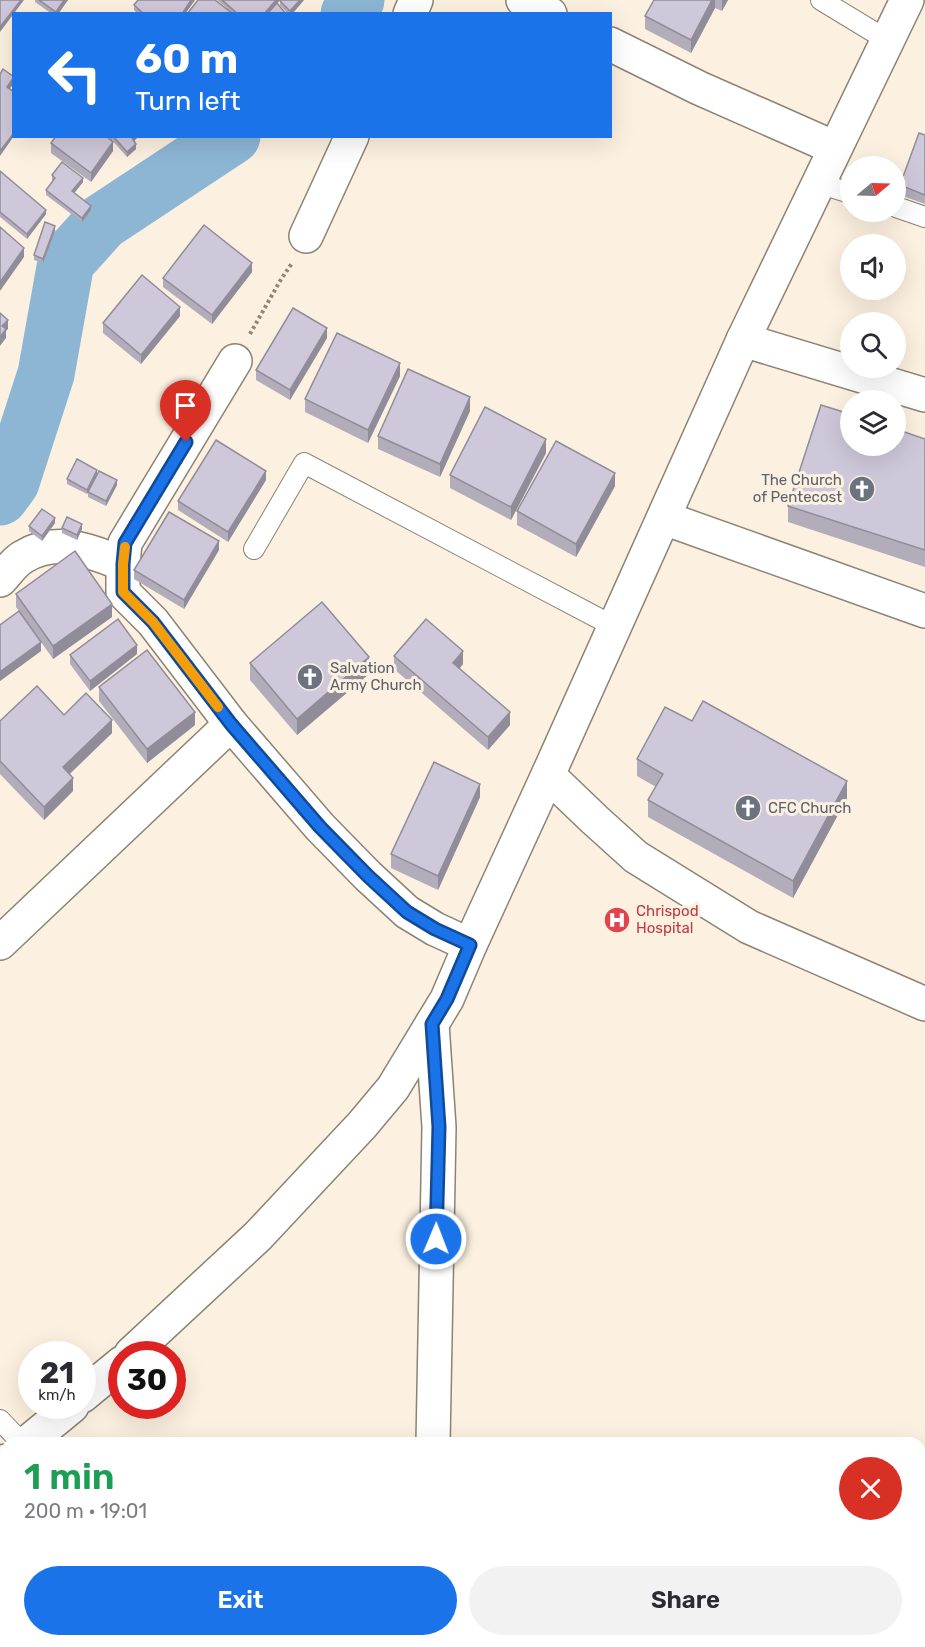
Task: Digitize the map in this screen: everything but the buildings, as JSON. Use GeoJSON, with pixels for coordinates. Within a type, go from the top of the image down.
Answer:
{"type":"FeatureCollection","features":[{"type":"Feature","properties":{"kind":"street"},"geometry":{"type":"LineString","coordinates":[[523,0],[546,12]]}},
{"type":"Feature","properties":{"kind":"street"},"geometry":{"type":"LineString","coordinates":[[145,1341],[258,1236],[362,1125],[393,1088],[447,999],[743,340],[907,0]]}},
{"type":"Feature","properties":{"kind":"street"},"geometry":{"type":"LineString","coordinates":[[612,45],[699,88],[835,148]]}},
{"type":"Feature","properties":{"kind":"street"},"geometry":{"type":"LineString","coordinates":[[299,249],[351,138]]}},
{"type":"Feature","properties":{"kind":"street"},"geometry":{"type":"LineString","coordinates":[[743,340],[925,395]]}},
{"type":"Feature","properties":{"kind":"street"},"geometry":{"type":"LineString","coordinates":[[235,361],[125,543],[123,592],[153,622],[231,724],[320,827],[368,876],[407,912],[435,929],[470,945]]}},
{"type":"Feature","properties":{"kind":"street"},"geometry":{"type":"LineString","coordinates":[[664,518],[925,611]]}},
{"type":"Feature","properties":{"kind":"street"},"geometry":{"type":"LineString","coordinates":[[0,580],[22,557],[49,546],[84,549],[123,564]]}},
{"type":"Feature","properties":{"kind":"street"},"geometry":{"type":"LineString","coordinates":[[0,943],[231,724]]}},
{"type":"Feature","properties":{"kind":"street"},"geometry":{"type":"LineString","coordinates":[[549,775],[636,857],[749,927],[925,1004]]}},
{"type":"Feature","properties":{"kind":"street"},"geometry":{"type":"LineString","coordinates":[[432,1024],[439,1127],[433,1437]]}},
{"type":"Feature","properties":{"kind":"street"},"geometry":{"type":"LineString","coordinates":[[96,1384],[108,1375]]}},
{"type":"Feature","properties":{"kind":"street"},"geometry":{"type":"LineString","coordinates":[[34,1437],[56,1419]]}},
{"type":"Feature","properties":{"kind":"lane"},"geometry":{"type":"LineString","coordinates":[[820,0],[887,40]]}},
{"type":"Feature","properties":{"kind":"lane"},"geometry":{"type":"LineString","coordinates":[[818,183],[840,190]]}},
{"type":"Feature","properties":{"kind":"lane"},"geometry":{"type":"LineString","coordinates":[[906,210],[925,217]]}},
{"type":"Feature","properties":{"kind":"lane"},"geometry":{"type":"LineString","coordinates":[[254,549],[304,463],[615,627]]}},
{"type":"Feature","properties":{"kind":"lane"},"geometry":{"type":"LineString","coordinates":[[0,1420],[16,1437]]}},
{"type":"Feature","properties":{"kind":"path"},"geometry":{"type":"LineString","coordinates":[[235,361],[299,249]]}},
{"type":"Feature","properties":{"kind":"waterway"},"geometry":{"type":"LineString","coordinates":[[350,12],[356,0]]}},
{"type":"Feature","properties":{"kind":"waterway"},"geometry":{"type":"LineString","coordinates":[[0,497],[11,482],[46,374],[66,262],[102,222],[229,138]]}},
{"type":"Feature","properties":{"kind":"slow traffic"},"geometry":{"type":"LineString","coordinates":[[125,547],[123,592],[153,622],[218,707]]}},
{"type":"Feature","properties":{"kind":"place","name":"The Church of Pentecost"},"geometry":{"type":"Point","coordinates":[862,489]}},
{"type":"Feature","properties":{"kind":"place","name":"Salvation Army Church"},"geometry":{"type":"Point","coordinates":[310,677]}},
{"type":"Feature","properties":{"kind":"place","name":"CFC Church"},"geometry":{"type":"Point","coordinates":[748,808]}},
{"type":"Feature","properties":{"kind":"place","name":"Chrispod Hospital"},"geometry":{"type":"Point","coordinates":[617,920]}},
{"type":"Feature","properties":{"kind":"route"},"geometry":{"type":"LineString","coordinates":[[186,442],[125,543],[123,592],[153,622],[231,724],[320,827],[368,876],[407,912],[435,929],[470,945],[447,999],[432,1024],[439,1127],[436,1239]]}}]}
